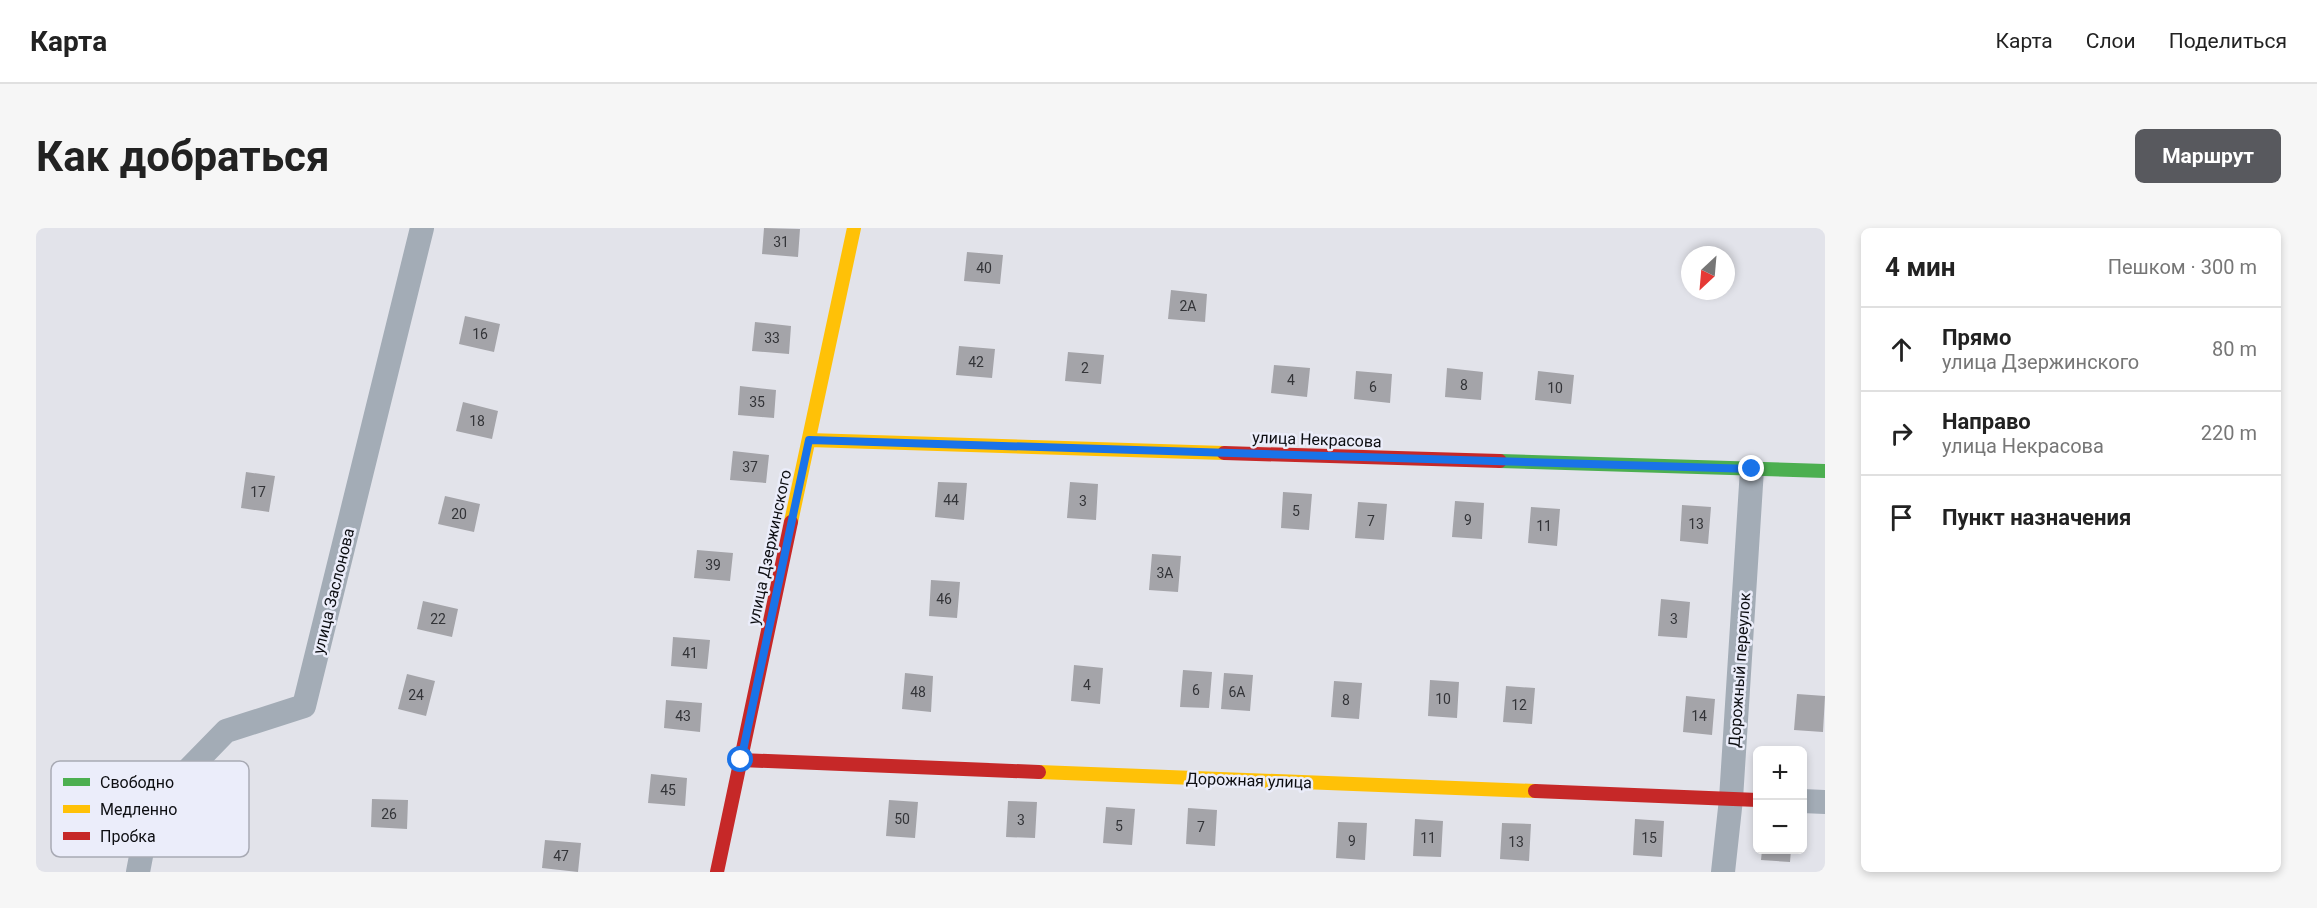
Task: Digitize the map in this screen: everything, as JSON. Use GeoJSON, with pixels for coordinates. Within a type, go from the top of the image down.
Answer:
{"type":"FeatureCollection","features":[{"type":"Feature","properties":{"kind":"street","name":"улица Заслонова"},"geometry":{"type":"LineString","coordinates":[[197,761],[226,731],[304,706],[422,228]]}},
{"type":"Feature","properties":{"kind":"street","name":"улица Дзержинского"},"geometry":{"type":"LineString","coordinates":[[717,872],[854,228]]}},
{"type":"Feature","properties":{"kind":"street","name":"улица Некрасова"},"geometry":{"type":"LineString","coordinates":[[809,440],[1825,471]]}},
{"type":"Feature","properties":{"kind":"street","name":"Дорожный переулок"},"geometry":{"type":"LineString","coordinates":[[1723,872],[1731,799],[1752,469]]}},
{"type":"Feature","properties":{"kind":"street","name":"Дорожная улица"},"geometry":{"type":"LineString","coordinates":[[741,760],[1753,800]]}},
{"type":"Feature","properties":{"kind":"street"},"geometry":{"type":"LineString","coordinates":[[1807,801],[1825,802]]}},
{"type":"Feature","properties":{"kind":"street","name":"улица Заслонова"},"geometry":{"type":"LineString","coordinates":[[138,872],[141,857]]}},
{"type":"Feature","properties":{"kind":"building"},"geometry":{"type":"Polygon","coordinates":[[[764,228],[800,229],[798,257],[762,254],[764,228]]]}},
{"type":"Feature","properties":{"kind":"building"},"geometry":{"type":"Polygon","coordinates":[[[967,252],[1003,255],[1000,284],[964,281],[967,252]]]}},
{"type":"Feature","properties":{"kind":"building"},"geometry":{"type":"Polygon","coordinates":[[[1171,290],[1207,294],[1205,322],[1168,319],[1171,290]]]}},
{"type":"Feature","properties":{"kind":"building"},"geometry":{"type":"Polygon","coordinates":[[[465,316],[500,324],[494,352],[459,344],[465,316]]]}},
{"type":"Feature","properties":{"kind":"building"},"geometry":{"type":"Polygon","coordinates":[[[755,322],[791,326],[789,354],[752,351],[755,322]]]}},
{"type":"Feature","properties":{"kind":"building"},"geometry":{"type":"Polygon","coordinates":[[[959,346],[995,349],[992,378],[956,375],[959,346]]]}},
{"type":"Feature","properties":{"kind":"building"},"geometry":{"type":"Polygon","coordinates":[[[1068,352],[1104,355],[1101,384],[1065,381],[1068,352]]]}},
{"type":"Feature","properties":{"kind":"building"},"geometry":{"type":"Polygon","coordinates":[[[1274,365],[1310,368],[1307,397],[1271,393],[1274,365]]]}},
{"type":"Feature","properties":{"kind":"building"},"geometry":{"type":"Polygon","coordinates":[[[1447,368],[1483,372],[1481,400],[1445,397],[1447,368]]]}},
{"type":"Feature","properties":{"kind":"building"},"geometry":{"type":"Polygon","coordinates":[[[1356,371],[1392,374],[1390,403],[1354,399],[1356,371]]]}},
{"type":"Feature","properties":{"kind":"building"},"geometry":{"type":"Polygon","coordinates":[[[1538,371],[1574,375],[1571,404],[1535,400],[1538,371]]]}},
{"type":"Feature","properties":{"kind":"building"},"geometry":{"type":"Polygon","coordinates":[[[740,386],[776,390],[774,418],[738,415],[740,386]]]}},
{"type":"Feature","properties":{"kind":"building"},"geometry":{"type":"Polygon","coordinates":[[[463,402],[498,411],[492,439],[456,431],[463,402]]]}},
{"type":"Feature","properties":{"kind":"building"},"geometry":{"type":"Polygon","coordinates":[[[733,451],[769,455],[766,483],[730,480],[733,451]]]}},
{"type":"Feature","properties":{"kind":"building"},"geometry":{"type":"Polygon","coordinates":[[[246,472],[275,476],[269,512],[241,508],[246,472]]]}},
{"type":"Feature","properties":{"kind":"building"},"geometry":{"type":"Polygon","coordinates":[[[938,482],[967,483],[964,520],[935,517],[938,482]]]}},
{"type":"Feature","properties":{"kind":"building"},"geometry":{"type":"Polygon","coordinates":[[[1070,482],[1098,484],[1096,520],[1067,518],[1070,482]]]}},
{"type":"Feature","properties":{"kind":"building"},"geometry":{"type":"Polygon","coordinates":[[[1283,492],[1312,494],[1309,530],[1281,528],[1283,492]]]}},
{"type":"Feature","properties":{"kind":"building"},"geometry":{"type":"Polygon","coordinates":[[[445,496],[480,504],[474,532],[438,524],[445,496]]]}},
{"type":"Feature","properties":{"kind":"building"},"geometry":{"type":"Polygon","coordinates":[[[1455,501],[1484,503],[1482,539],[1452,537],[1455,501]]]}},
{"type":"Feature","properties":{"kind":"building"},"geometry":{"type":"Polygon","coordinates":[[[1358,502],[1387,504],[1384,540],[1355,538],[1358,502]]]}},
{"type":"Feature","properties":{"kind":"building"},"geometry":{"type":"Polygon","coordinates":[[[1682,505],[1711,507],[1708,544],[1680,541],[1682,505]]]}},
{"type":"Feature","properties":{"kind":"building"},"geometry":{"type":"Polygon","coordinates":[[[1531,507],[1560,509],[1557,546],[1528,543],[1531,507]]]}},
{"type":"Feature","properties":{"kind":"building"},"geometry":{"type":"Polygon","coordinates":[[[697,550],[733,553],[730,581],[694,578],[697,550]]]}},
{"type":"Feature","properties":{"kind":"building"},"geometry":{"type":"Polygon","coordinates":[[[1152,554],[1181,556],[1178,592],[1149,590],[1152,554]]]}},
{"type":"Feature","properties":{"kind":"building"},"geometry":{"type":"Polygon","coordinates":[[[931,580],[960,582],[957,618],[929,616],[931,580]]]}},
{"type":"Feature","properties":{"kind":"building"},"geometry":{"type":"Polygon","coordinates":[[[1661,599],[1690,602],[1687,638],[1658,636],[1661,599]]]}},
{"type":"Feature","properties":{"kind":"building"},"geometry":{"type":"Polygon","coordinates":[[[423,601],[458,609],[452,637],[417,629],[423,601]]]}},
{"type":"Feature","properties":{"kind":"building"},"geometry":{"type":"Polygon","coordinates":[[[673,637],[710,640],[707,669],[671,666],[673,637]]]}},
{"type":"Feature","properties":{"kind":"building"},"geometry":{"type":"Polygon","coordinates":[[[1074,665],[1103,668],[1100,704],[1071,701],[1074,665]]]}},
{"type":"Feature","properties":{"kind":"building"},"geometry":{"type":"Polygon","coordinates":[[[1183,670],[1212,672],[1209,708],[1180,707],[1183,670]]]}},
{"type":"Feature","properties":{"kind":"building"},"geometry":{"type":"Polygon","coordinates":[[[905,673],[933,676],[931,712],[902,709],[905,673]]]}},
{"type":"Feature","properties":{"kind":"building"},"geometry":{"type":"Polygon","coordinates":[[[1224,673],[1253,675],[1250,711],[1221,709],[1224,673]]]}},
{"type":"Feature","properties":{"kind":"building"},"geometry":{"type":"Polygon","coordinates":[[[407,674],[435,681],[426,716],[398,709],[407,674]]]}},
{"type":"Feature","properties":{"kind":"building"},"geometry":{"type":"Polygon","coordinates":[[[1430,680],[1459,682],[1457,718],[1428,716],[1430,680]]]}},
{"type":"Feature","properties":{"kind":"building"},"geometry":{"type":"Polygon","coordinates":[[[1334,681],[1362,683],[1359,719],[1331,717],[1334,681]]]}},
{"type":"Feature","properties":{"kind":"building"},"geometry":{"type":"Polygon","coordinates":[[[1506,686],[1535,688],[1532,724],[1503,722],[1506,686]]]}},
{"type":"Feature","properties":{"kind":"building"},"geometry":{"type":"Polygon","coordinates":[[[1797,694],[1825,696],[1823,732],[1794,730],[1797,694]]]}},
{"type":"Feature","properties":{"kind":"building"},"geometry":{"type":"Polygon","coordinates":[[[1686,696],[1715,699],[1712,735],[1683,732],[1686,696]]]}},
{"type":"Feature","properties":{"kind":"building"},"geometry":{"type":"Polygon","coordinates":[[[666,700],[702,703],[700,732],[664,728],[666,700]]]}},
{"type":"Feature","properties":{"kind":"building"},"geometry":{"type":"Polygon","coordinates":[[[651,774],[687,778],[685,806],[648,803],[651,774]]]}},
{"type":"Feature","properties":{"kind":"building"},"geometry":{"type":"Polygon","coordinates":[[[372,799],[408,800],[407,829],[371,827],[372,799]]]}},
{"type":"Feature","properties":{"kind":"building"},"geometry":{"type":"Polygon","coordinates":[[[889,800],[918,802],[915,838],[886,836],[889,800]]]}},
{"type":"Feature","properties":{"kind":"building"},"geometry":{"type":"Polygon","coordinates":[[[1008,801],[1037,802],[1035,838],[1006,837],[1008,801]]]}},
{"type":"Feature","properties":{"kind":"building"},"geometry":{"type":"Polygon","coordinates":[[[1106,807],[1135,809],[1132,845],[1103,843],[1106,807]]]}},
{"type":"Feature","properties":{"kind":"building"},"geometry":{"type":"Polygon","coordinates":[[[1188,808],[1217,810],[1215,846],[1186,844],[1188,808]]]}},
{"type":"Feature","properties":{"kind":"building"},"geometry":{"type":"Polygon","coordinates":[[[1415,819],[1443,821],[1441,857],[1413,856],[1415,819]]]}},
{"type":"Feature","properties":{"kind":"building"},"geometry":{"type":"Polygon","coordinates":[[[1635,819],[1664,821],[1662,857],[1633,855],[1635,819]]]}},
{"type":"Feature","properties":{"kind":"building"},"geometry":{"type":"Polygon","coordinates":[[[1338,822],[1367,823],[1365,860],[1336,858],[1338,822]]]}},
{"type":"Feature","properties":{"kind":"building"},"geometry":{"type":"Polygon","coordinates":[[[1502,823],[1531,824],[1529,861],[1500,859],[1502,823]]]}},
{"type":"Feature","properties":{"kind":"building"},"geometry":{"type":"Polygon","coordinates":[[[545,840],[581,843],[578,872],[542,868],[545,840]]]}},
{"type":"Feature","properties":{"kind":"building"},"geometry":{"type":"Polygon","coordinates":[[[1762,854],[1791,854],[1790,862],[1761,860],[1762,854]]]}},
{"type":"Feature","properties":{"kind":"traffic: fast"},"geometry":{"type":"LineString","coordinates":[[1500,461],[1825,471]]}},
{"type":"Feature","properties":{"kind":"traffic: slow"},"geometry":{"type":"LineString","coordinates":[[791,522],[854,228]]}},
{"type":"Feature","properties":{"kind":"traffic: slow"},"geometry":{"type":"LineString","coordinates":[[809,440],[1224,453]]}},
{"type":"Feature","properties":{"kind":"traffic: slow"},"geometry":{"type":"LineString","coordinates":[[1039,772],[1535,791]]}},
{"type":"Feature","properties":{"kind":"traffic: jam"},"geometry":{"type":"LineString","coordinates":[[1224,453],[1500,461]]}},
{"type":"Feature","properties":{"kind":"traffic: jam"},"geometry":{"type":"LineString","coordinates":[[717,872],[791,522]]}},
{"type":"Feature","properties":{"kind":"traffic: jam"},"geometry":{"type":"LineString","coordinates":[[741,760],[1039,772]]}},
{"type":"Feature","properties":{"kind":"traffic: jam"},"geometry":{"type":"LineString","coordinates":[[1535,791],[1753,800]]}},
{"type":"Feature","properties":{"kind":"route"},"geometry":{"type":"LineString","coordinates":[[741,760],[809,440],[1752,469]]}}]}
